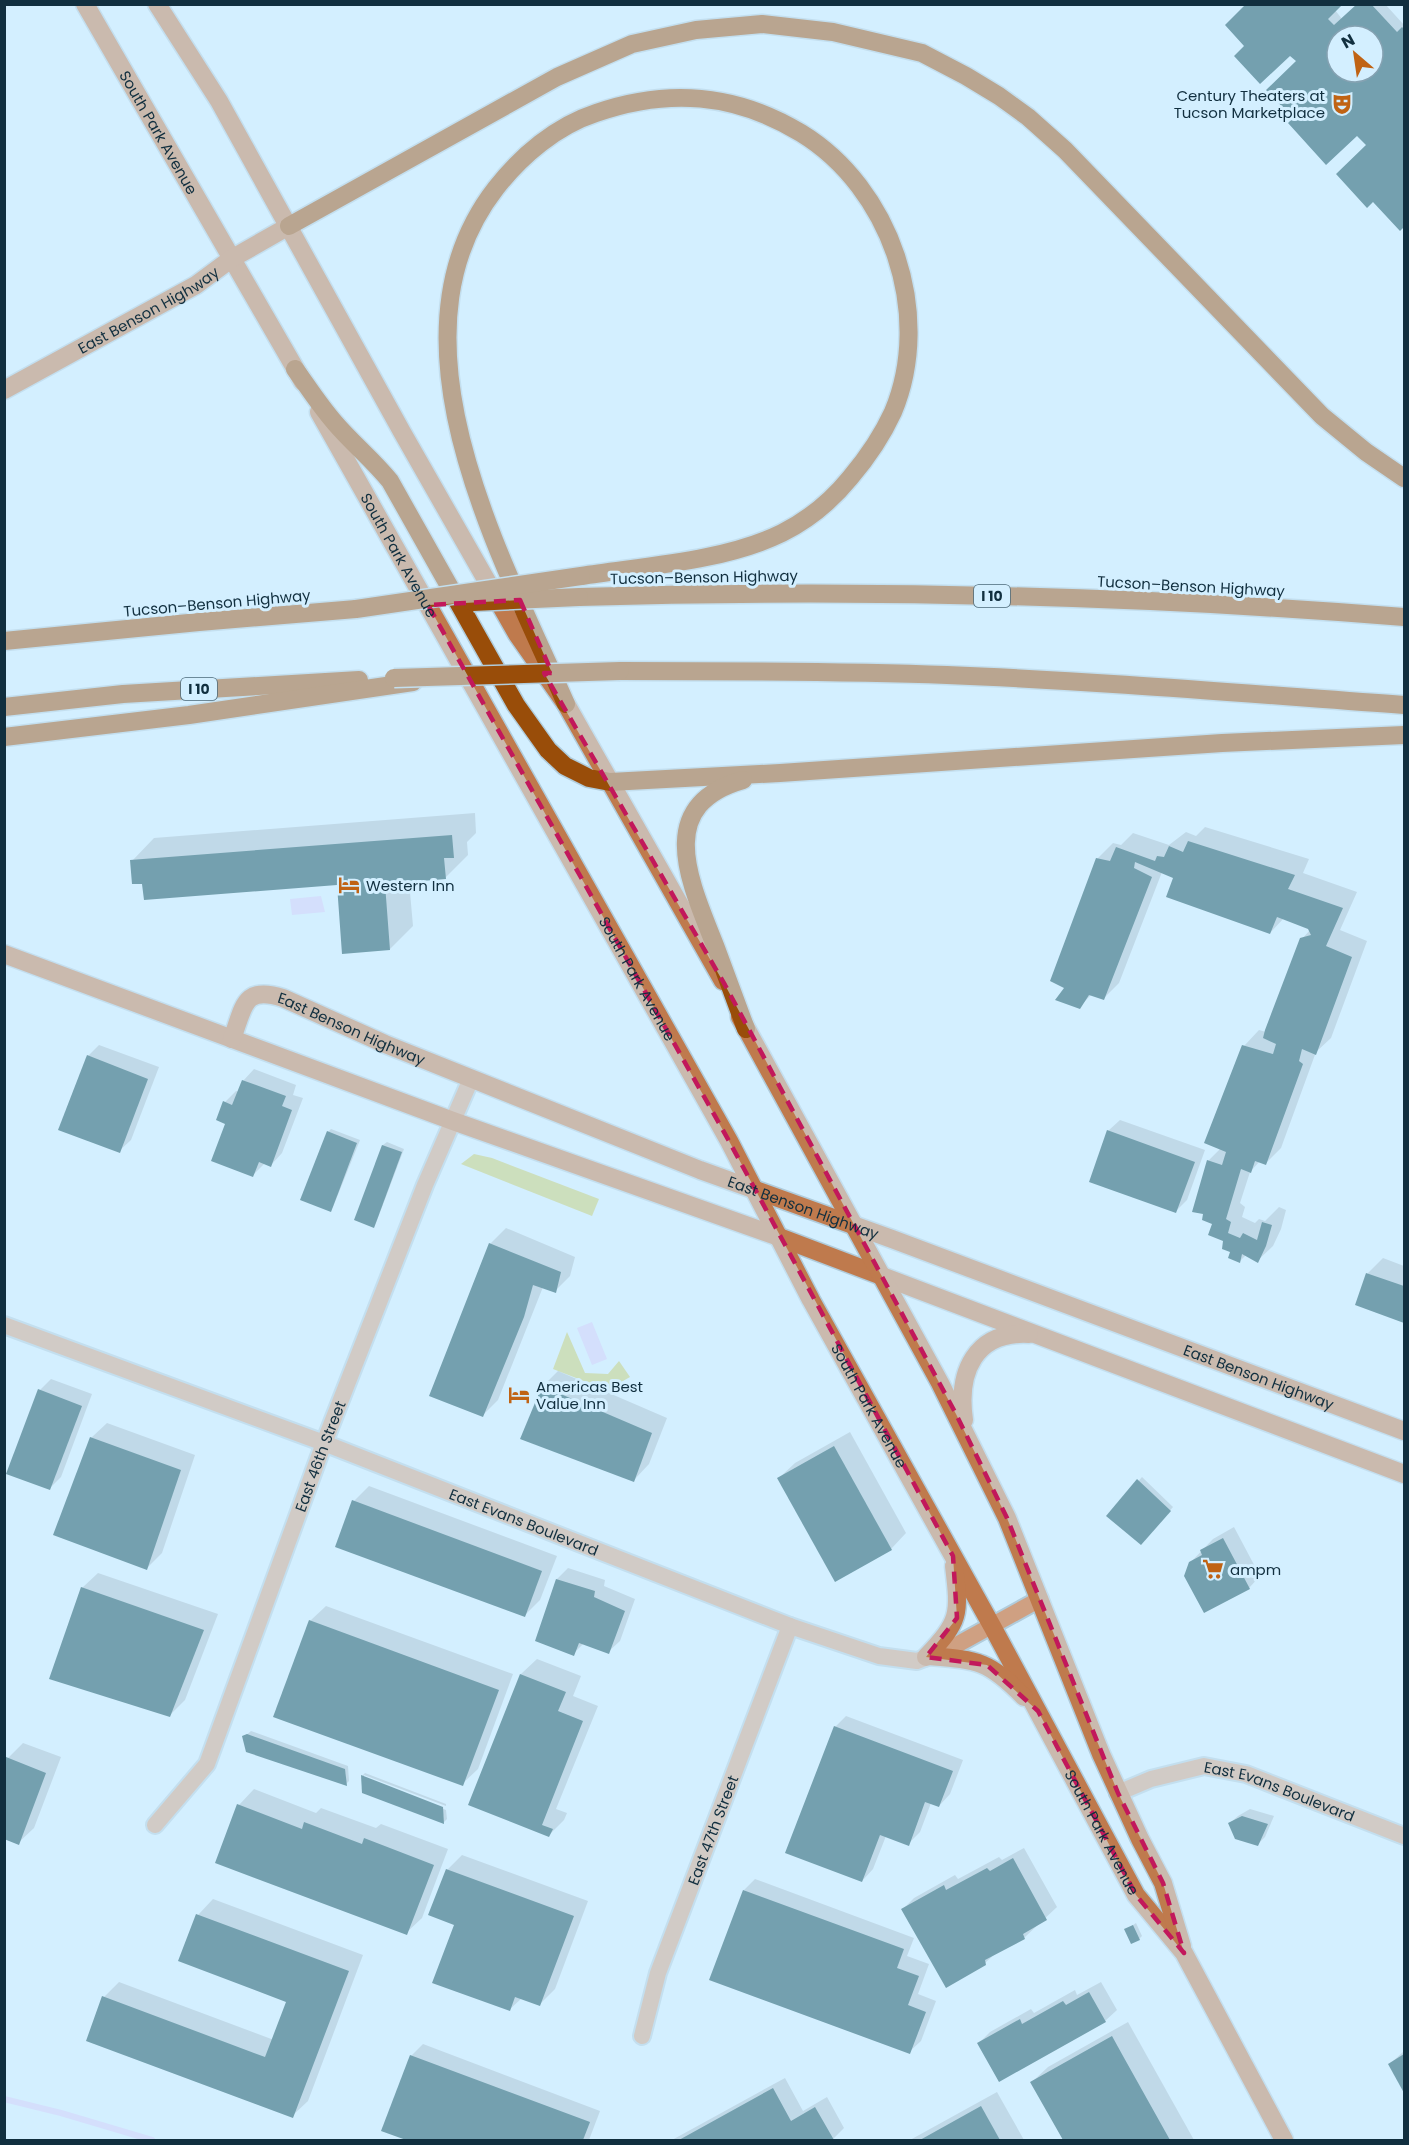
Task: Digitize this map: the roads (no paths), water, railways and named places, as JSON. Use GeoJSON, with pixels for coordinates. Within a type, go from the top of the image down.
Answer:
{"type":"FeatureCollection","features":[{"type":"Feature","properties":{"kind":"highway"},"geometry":{"type":"LineString","coordinates":[[288,226],[558,77],[632,45],[696,30],[762,24],[833,32],[885,43],[922,53],[966,76],[1028,117],[1065,150],[1322,416],[1366,452],[1404,478]]}},
{"type":"Feature","properties":{"kind":"highway"},"geometry":{"type":"LineString","coordinates":[[356,609],[581,576],[700,558],[747,547],[784,532],[814,513],[840,490],[878,440],[893,411],[903,379],[908,339],[906,299],[899,263],[886,231],[870,202],[829,154],[803,135],[775,120],[746,107],[718,100],[685,97],[658,98],[612,107],[588,116],[566,126],[522,159],[505,177],[480,212],[460,254],[453,279],[447,333],[448,366],[464,447],[487,522],[566,704]]}},
{"type":"Feature","properties":{"kind":"highway"},"geometry":{"type":"LineString","coordinates":[[296,369],[334,421],[390,481],[516,705],[548,750],[565,766],[589,777],[610,782],[780,773],[1222,743],[1404,735]]}},
{"type":"Feature","properties":{"kind":"highway","name":"Tucson–Benson Highway"},"geometry":{"type":"LineString","coordinates":[[4,641],[356,609],[579,597],[818,593],[1078,597],[1404,617]]}},
{"type":"Feature","properties":{"kind":"highway","name":"I 10"},"geometry":{"type":"LineString","coordinates":[[4,707],[123,694],[456,676],[620,671],[946,675],[1166,687],[1404,705]]}},
{"type":"Feature","properties":{"kind":"highway"},"geometry":{"type":"LineString","coordinates":[[4,737],[189,715],[395,681]]}},
{"type":"Feature","properties":{"kind":"highway"},"geometry":{"type":"LineString","coordinates":[[746,1029],[690,878],[684,853],[686,832],[698,809],[715,791],[749,778],[780,773]]}},
{"type":"Feature","properties":{"kind":"main road","name":"South Park Avenue"},"geometry":{"type":"LineString","coordinates":[[85,4],[296,369],[724,1132],[811,1300],[1038,1710],[1136,1895],[1184,1953]]}},
{"type":"Feature","properties":{"kind":"main road","name":"South Park Avenue"},"geometry":{"type":"LineString","coordinates":[[158,4],[219,101],[517,634],[566,704],[725,985],[746,1029],[940,1383],[1007,1518],[1087,1721],[1118,1793],[1163,1883],[1184,1953],[1284,2140]]}},
{"type":"Feature","properties":{"kind":"main road","name":"East Benson Highway"},"geometry":{"type":"LineString","coordinates":[[4,390],[196,285],[231,259],[288,226]]}},
{"type":"Feature","properties":{"kind":"main road"},"geometry":{"type":"LineString","coordinates":[[4,954],[453,1121],[779,1237],[1404,1474]]}},
{"type":"Feature","properties":{"kind":"main road","name":"East Benson Highway"},"geometry":{"type":"LineString","coordinates":[[232,1039],[246,1002],[254,995],[267,993],[284,998],[385,1044],[700,1170],[1404,1431]]}},
{"type":"Feature","properties":{"kind":"main road"},"geometry":{"type":"LineString","coordinates":[[970,1445],[964,1421],[962,1392],[963,1379],[975,1357],[982,1348],[1003,1336],[1030,1334],[1048,1339]]}},
{"type":"Feature","properties":{"kind":"main road"},"geometry":{"type":"LineString","coordinates":[[927,1657],[944,1638],[957,1618],[958,1595],[953,1556]]}},
{"type":"Feature","properties":{"kind":"main road"},"geometry":{"type":"LineString","coordinates":[[927,1657],[970,1659],[987,1665],[1010,1682],[1038,1710]]}},
{"type":"Feature","properties":{"kind":"street","name":"East 46th Street"},"geometry":{"type":"LineString","coordinates":[[155,1825],[207,1764],[324,1443],[423,1191],[471,1078]]}},
{"type":"Feature","properties":{"kind":"street","name":"East Evans Boulevard"},"geometry":{"type":"LineString","coordinates":[[4,1325],[324,1443],[790,1626],[879,1656],[917,1660],[927,1657],[953,1647],[1040,1599]]}},
{"type":"Feature","properties":{"kind":"street","name":"East 47th Street"},"geometry":{"type":"LineString","coordinates":[[642,2036],[658,1973],[790,1626]]}},
{"type":"Feature","properties":{"kind":"street","name":"East Evans Boulevard"},"geometry":{"type":"LineString","coordinates":[[1118,1793],[1151,1779],[1204,1766],[1246,1774],[1404,1836]]}},
{"type":"Feature","properties":{"kind":"waterway"},"geometry":{"type":"LineString","coordinates":[[4,2099],[152,2140]]}},
{"type":"Feature","properties":{"kind":"place","name":"Century Theaters at Tucson Marketplace"},"geometry":{"type":"Point","coordinates":[1342,104]}},
{"type":"Feature","properties":{"kind":"place","name":"Western Inn"},"geometry":{"type":"Point","coordinates":[349,885]}},
{"type":"Feature","properties":{"kind":"place","name":"Americas Best Value Inn"},"geometry":{"type":"Point","coordinates":[519,1395]}},
{"type":"Feature","properties":{"kind":"place","name":"ampm"},"geometry":{"type":"Point","coordinates":[1213,1569]}}]}
